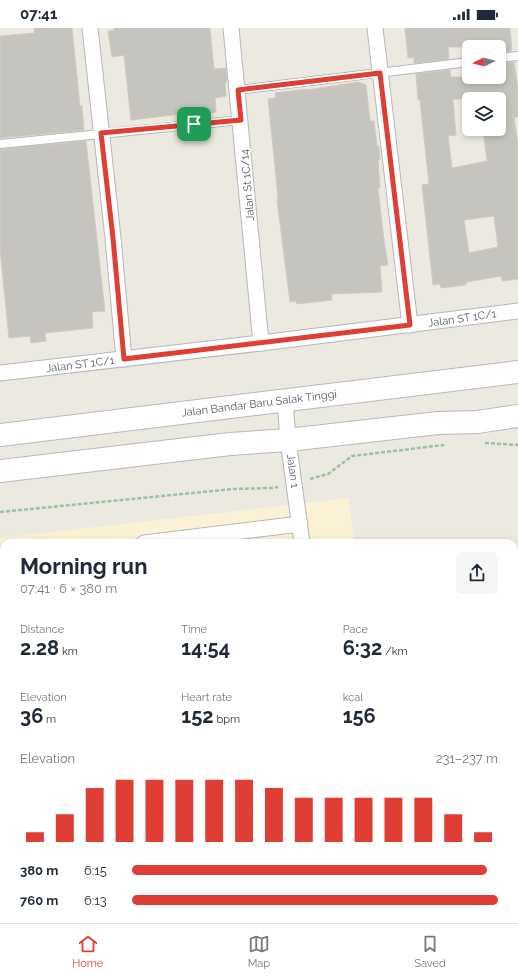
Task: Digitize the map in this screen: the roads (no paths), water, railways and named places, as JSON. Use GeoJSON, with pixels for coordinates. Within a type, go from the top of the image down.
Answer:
{"type":"FeatureCollection","features":[{"type":"Feature","properties":{"kind":"main road","name":"Jalan Bandar Baru Salak Tinggi"},"geometry":{"type":"LineString","coordinates":[[0,435],[518,372]]}},
{"type":"Feature","properties":{"kind":"main road"},"geometry":{"type":"LineString","coordinates":[[0,471],[230,444],[288,440],[438,423],[477,422],[518,416]]}},
{"type":"Feature","properties":{"kind":"main road"},"geometry":{"type":"LineString","coordinates":[[477,422],[518,428]]}},
{"type":"Feature","properties":{"kind":"street"},"geometry":{"type":"LineString","coordinates":[[90,28],[113,238],[124,359]]}},
{"type":"Feature","properties":{"kind":"street","name":"Jalan St 1C/14"},"geometry":{"type":"LineString","coordinates":[[231,28],[241,120],[261,343]]}},
{"type":"Feature","properties":{"kind":"street"},"geometry":{"type":"LineString","coordinates":[[375,28],[410,325]]}},
{"type":"Feature","properties":{"kind":"street","name":"Jalan ST 1C/1"},"geometry":{"type":"LineString","coordinates":[[0,373],[261,343],[518,311]]}},
{"type":"Feature","properties":{"kind":"street","name":"Jalan 1"},"geometry":{"type":"LineString","coordinates":[[285,400],[288,440],[302,539]]}},
{"type":"Feature","properties":{"kind":"street"},"geometry":{"type":"LineString","coordinates":[[177,539],[300,524]]}},
{"type":"Feature","properties":{"kind":"lane"},"geometry":{"type":"LineString","coordinates":[[506,57],[518,56]]}},
{"type":"Feature","properties":{"kind":"lane"},"geometry":{"type":"LineString","coordinates":[[238,90],[462,63]]}},
{"type":"Feature","properties":{"kind":"lane"},"geometry":{"type":"LineString","coordinates":[[0,144],[241,120]]}}]}
